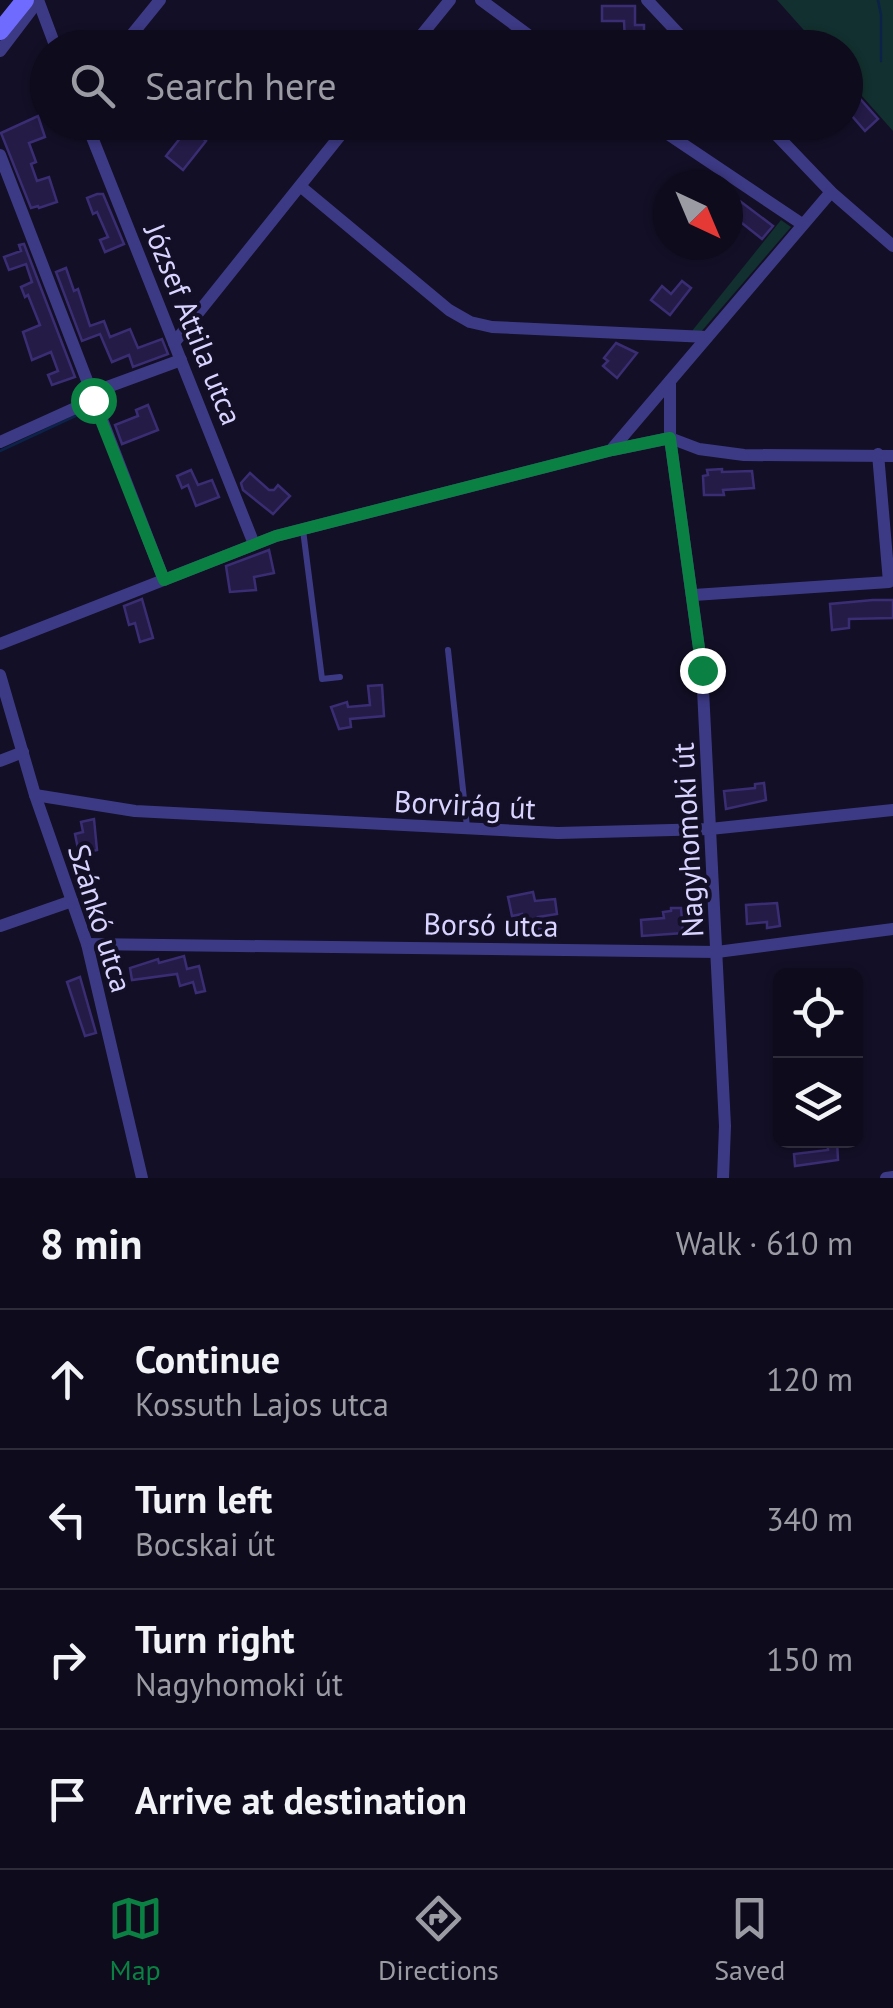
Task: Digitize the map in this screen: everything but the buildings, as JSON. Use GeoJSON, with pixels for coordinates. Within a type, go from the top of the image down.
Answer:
{"type":"FeatureCollection","features":[{"type":"Feature","properties":{"kind":"main road"},"geometry":{"type":"LineString","coordinates":[[0,32],[25,0]]}},
{"type":"Feature","properties":{"kind":"street"},"geometry":{"type":"LineString","coordinates":[[136,30],[160,0]]}},
{"type":"Feature","properties":{"kind":"street"},"geometry":{"type":"LineString","coordinates":[[426,30],[450,0]]}},
{"type":"Feature","properties":{"kind":"street"},"geometry":{"type":"LineString","coordinates":[[480,0],[521,30]]}},
{"type":"Feature","properties":{"kind":"street"},"geometry":{"type":"LineString","coordinates":[[647,0],[675,30]]}},
{"type":"Feature","properties":{"kind":"street"},"geometry":{"type":"LineString","coordinates":[[38,1],[49,30]]}},
{"type":"Feature","properties":{"kind":"street"},"geometry":{"type":"LineString","coordinates":[[0,51],[38,1]]}},
{"type":"Feature","properties":{"kind":"street","name":"József Attila utca"},"geometry":{"type":"LineString","coordinates":[[93,140],[254,544]]}},
{"type":"Feature","properties":{"kind":"street"},"geometry":{"type":"LineString","coordinates":[[174,343],[337,140]]}},
{"type":"Feature","properties":{"kind":"street"},"geometry":{"type":"LineString","coordinates":[[677,140],[802,224]]}},
{"type":"Feature","properties":{"kind":"street"},"geometry":{"type":"LineString","coordinates":[[781,140],[831,192],[893,246]]}},
{"type":"Feature","properties":{"kind":"street"},"geometry":{"type":"LineString","coordinates":[[0,155],[164,580]]}},
{"type":"Feature","properties":{"kind":"street"},"geometry":{"type":"LineString","coordinates":[[300,186],[449,310],[470,322],[492,327],[707,337]]}},
{"type":"Feature","properties":{"kind":"street"},"geometry":{"type":"LineString","coordinates":[[612,450],[831,192]]}},
{"type":"Feature","properties":{"kind":"street"},"geometry":{"type":"LineString","coordinates":[[814,210],[853,212]]}},
{"type":"Feature","properties":{"kind":"street"},"geometry":{"type":"LineString","coordinates":[[0,442],[92,397],[181,360]]}},
{"type":"Feature","properties":{"kind":"street","name":"Nagyhomoki út"},"geometry":{"type":"LineString","coordinates":[[670,381],[670,438],[694,596],[706,725],[725,1126],[724,1178]]}},
{"type":"Feature","properties":{"kind":"street"},"geometry":{"type":"LineString","coordinates":[[0,644],[254,544],[612,450],[670,438],[699,449],[744,455],[893,456]]}},
{"type":"Feature","properties":{"kind":"street"},"geometry":{"type":"LineString","coordinates":[[694,596],[890,582],[878,454]]}},
{"type":"Feature","properties":{"kind":"street","name":"Szánkó utca"},"geometry":{"type":"LineString","coordinates":[[0,675],[35,794],[87,944],[142,1178]]}},
{"type":"Feature","properties":{"kind":"street"},"geometry":{"type":"LineString","coordinates":[[0,761],[23,752]]}},
{"type":"Feature","properties":{"kind":"street","name":"Borvirág út"},"geometry":{"type":"LineString","coordinates":[[35,794],[135,811],[558,834],[710,828],[893,810]]}},
{"type":"Feature","properties":{"kind":"street"},"geometry":{"type":"LineString","coordinates":[[0,926],[72,901]]}},
{"type":"Feature","properties":{"kind":"street","name":"Borsó utca"},"geometry":{"type":"LineString","coordinates":[[87,944],[717,952],[893,930]]}},
{"type":"Feature","properties":{"kind":"lane"},"geometry":{"type":"LineString","coordinates":[[303,529],[322,679],[340,677]]}},
{"type":"Feature","properties":{"kind":"lane"},"geometry":{"type":"LineString","coordinates":[[448,650],[468,830]]}},
{"type":"Feature","properties":{"kind":"green space"},"geometry":{"type":"Polygon","coordinates":[[[777,0],[893,0],[893,131],[863,97],[863,30],[804,30],[777,0]]]}},
{"type":"Feature","properties":{"kind":"green space"},"geometry":{"type":"Polygon","coordinates":[[[781,220],[791,227],[700,333],[692,331],[781,220]]]}},
{"type":"Feature","properties":{"kind":"waterway"},"geometry":{"type":"LineString","coordinates":[[878,0],[881,61]]}},
{"type":"Feature","properties":{"kind":"waterway"},"geometry":{"type":"LineString","coordinates":[[0,451],[86,411]]}},
{"type":"Feature","properties":{"kind":"route"},"geometry":{"type":"LineString","coordinates":[[93,400],[164,580],[276,536],[670,438],[702,670]]}}]}
